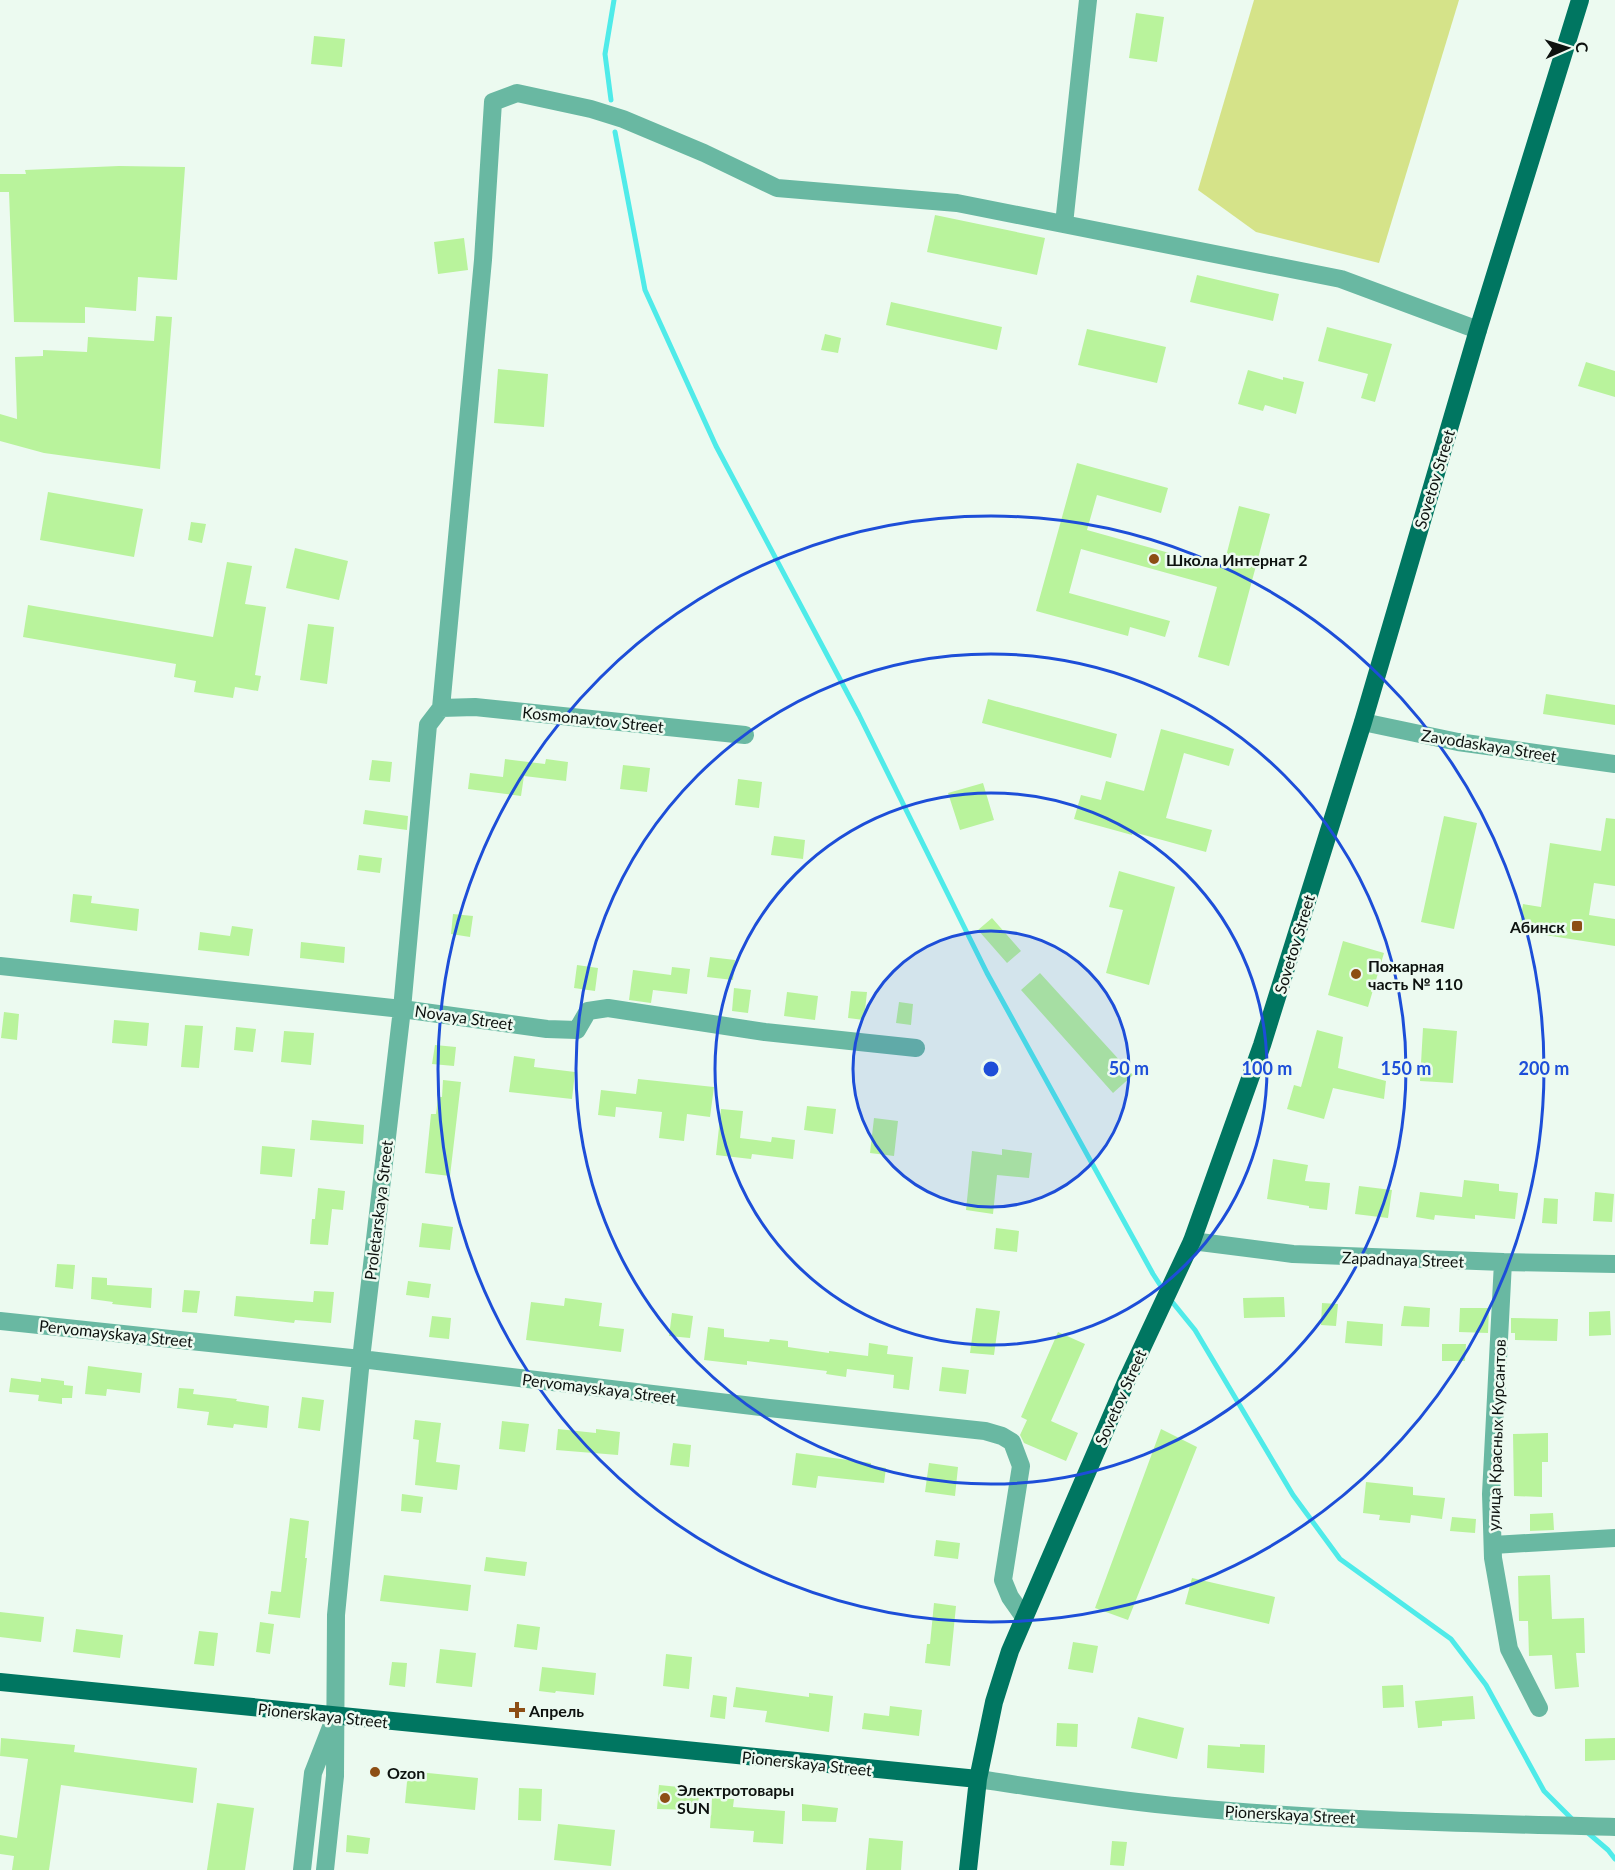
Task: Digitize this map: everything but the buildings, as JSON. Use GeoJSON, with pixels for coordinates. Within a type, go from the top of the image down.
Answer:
{"type":"FeatureCollection","features":[{"type":"Feature","properties":{"kind":"main road","name":"Sovetov Street"},"geometry":{"type":"LineString","coordinates":[[968,1870],[978,1779],[994,1702],[1010,1652],[1126,1382],[1192,1241],[1263,1045],[1363,722],[1478,330],[1580,0]]}},
{"type":"Feature","properties":{"kind":"main road","name":"Pionerskaya Street"},"geometry":{"type":"LineString","coordinates":[[0,1682],[334,1717],[978,1779]]}},
{"type":"Feature","properties":{"kind":"street"},"geometry":{"type":"LineString","coordinates":[[1064,224],[1088,0]]}},
{"type":"Feature","properties":{"kind":"street"},"geometry":{"type":"LineString","coordinates":[[441,708],[483,260],[493,102],[517,93],[591,109],[623,120],[704,153],[777,188],[957,203],[1341,279],[1478,330]]}},
{"type":"Feature","properties":{"kind":"street","name":"Kosmonavtov Street"},"geometry":{"type":"LineString","coordinates":[[441,708],[475,707],[745,735]]}},
{"type":"Feature","properties":{"kind":"street","name":"Proletarskaya Street"},"geometry":{"type":"LineString","coordinates":[[326,1870],[335,1776],[336,1616],[361,1359],[402,1009],[428,725],[441,708]]}},
{"type":"Feature","properties":{"kind":"street","name":"Zavodaskaya Street"},"geometry":{"type":"LineString","coordinates":[[1363,722],[1458,742],[1615,764]]}},
{"type":"Feature","properties":{"kind":"street","name":"Novaya Street"},"geometry":{"type":"LineString","coordinates":[[0,966],[402,1009],[547,1029],[577,1030],[588,1011],[608,1008],[765,1032],[916,1048]]}},
{"type":"Feature","properties":{"kind":"street","name":"Zapadnaya Street"},"geometry":{"type":"LineString","coordinates":[[1192,1241],[1293,1254],[1615,1264]]}},
{"type":"Feature","properties":{"kind":"street","name":"улица Красных Курсантов"},"geometry":{"type":"LineString","coordinates":[[1503,1262],[1491,1494],[1493,1558],[1509,1649],[1539,1708]]}},
{"type":"Feature","properties":{"kind":"street","name":"Pervomayskaya Street"},"geometry":{"type":"LineString","coordinates":[[0,1321],[361,1359],[768,1408],[985,1431],[1012,1442],[1021,1466],[1003,1580],[1010,1597],[1024,1617]]}},
{"type":"Feature","properties":{"kind":"street"},"geometry":{"type":"LineString","coordinates":[[1493,1545],[1615,1538]]}},
{"type":"Feature","properties":{"kind":"street","name":"Proletarskaya Street"},"geometry":{"type":"LineString","coordinates":[[302,1870],[313,1773],[334,1717]]}},
{"type":"Feature","properties":{"kind":"street","name":"Pionerskaya Street"},"geometry":{"type":"LineString","coordinates":[[978,1779],[1182,1807],[1268,1814],[1507,1825],[1615,1827]]}},
{"type":"Feature","properties":{"kind":"green space"},"geometry":{"type":"Polygon","coordinates":[[[1254,0],[1459,0],[1379,263],[1256,232],[1198,190],[1254,0]]]}},
{"type":"Feature","properties":{"kind":"waterway"},"geometry":{"type":"LineString","coordinates":[[611,100],[605,54],[614,0]]}},
{"type":"Feature","properties":{"kind":"waterway"},"geometry":{"type":"LineString","coordinates":[[615,132],[645,290],[716,446],[859,715],[987,973],[1164,1291]]}},
{"type":"Feature","properties":{"kind":"waterway"},"geometry":{"type":"LineString","coordinates":[[1169,1298],[1195,1330],[1293,1495],[1340,1559],[1451,1639],[1486,1685],[1544,1791],[1575,1822]]}},
{"type":"Feature","properties":{"kind":"waterway"},"geometry":{"type":"LineString","coordinates":[[1587,1832],[1615,1859]]}},
{"type":"Feature","properties":{"kind":"place","name":"Школа Интернат 2"},"geometry":{"type":"Point","coordinates":[1154,559]}},
{"type":"Feature","properties":{"kind":"place","name":"Абинск"},"geometry":{"type":"Point","coordinates":[1577,926]}},
{"type":"Feature","properties":{"kind":"place","name":"Пожарная часть № 110"},"geometry":{"type":"Point","coordinates":[1356,974]}},
{"type":"Feature","properties":{"kind":"place","name":"Апрель"},"geometry":{"type":"Point","coordinates":[517,1710]}},
{"type":"Feature","properties":{"kind":"place","name":"Ozon"},"geometry":{"type":"Point","coordinates":[375,1772]}},
{"type":"Feature","properties":{"kind":"place","name":"Электротовары SUN"},"geometry":{"type":"Point","coordinates":[665,1798]}}]}
